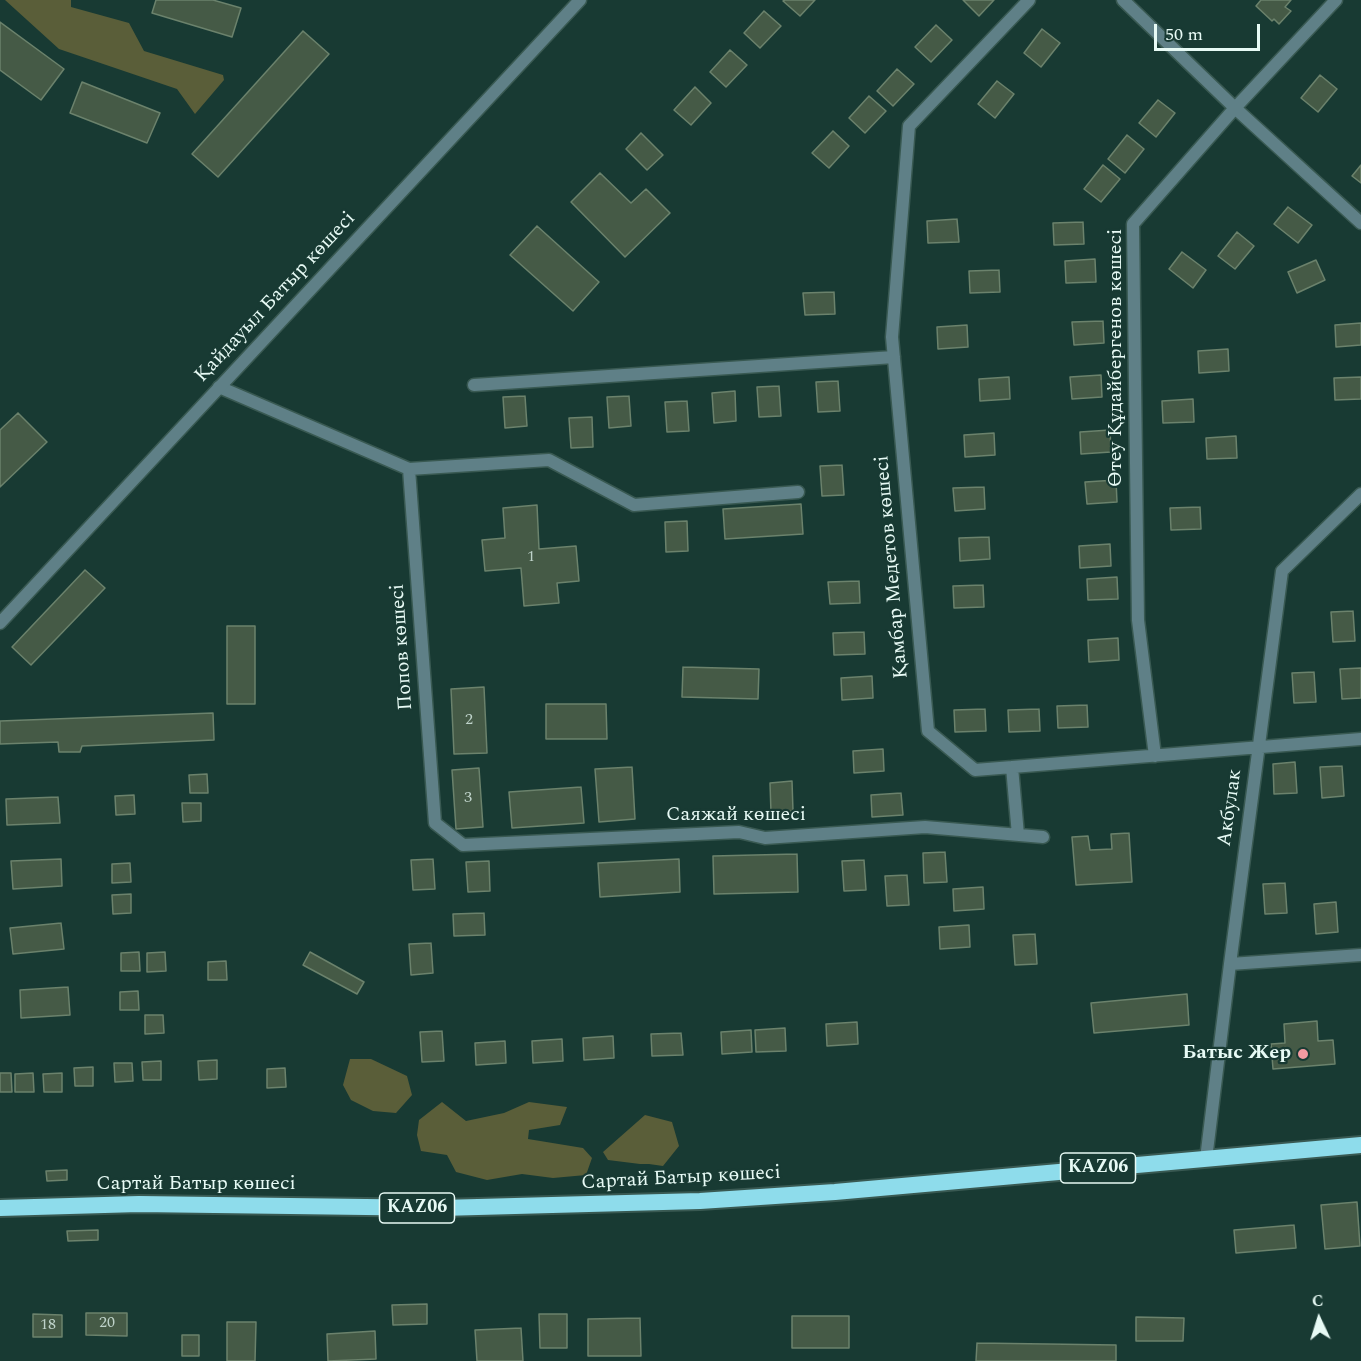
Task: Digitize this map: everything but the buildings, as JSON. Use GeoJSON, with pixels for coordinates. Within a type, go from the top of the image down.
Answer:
{"type":"FeatureCollection","features":[{"type":"Feature","properties":{"kind":"highway","name":"Сартай Батыр көшесі"},"geometry":{"type":"LineString","coordinates":[[0,1208],[139,1204],[441,1208],[700,1201],[835,1192],[1361,1145]]}},
{"type":"Feature","properties":{"kind":"street","name":"Қайдауыл Батыр көшесі"},"geometry":{"type":"LineString","coordinates":[[0,623],[580,0]]}},
{"type":"Feature","properties":{"kind":"street","name":"Қамбар Медетов көшесі"},"geometry":{"type":"LineString","coordinates":[[1029,0],[909,126],[892,337],[928,731],[975,770],[1361,739]]}},
{"type":"Feature","properties":{"kind":"street"},"geometry":{"type":"LineString","coordinates":[[1123,0],[1235,108],[1361,223]]}},
{"type":"Feature","properties":{"kind":"street","name":"Өтеу Құдайбергенов көшесі"},"geometry":{"type":"LineString","coordinates":[[1155,756],[1138,620],[1133,224],[1235,108],[1336,0]]}},
{"type":"Feature","properties":{"kind":"street"},"geometry":{"type":"LineString","coordinates":[[474,385],[894,357]]}},
{"type":"Feature","properties":{"kind":"street"},"geometry":{"type":"LineString","coordinates":[[219,387],[409,469],[549,460],[634,505],[798,492]]}},
{"type":"Feature","properties":{"kind":"street","name":"Попов көшесі"},"geometry":{"type":"LineString","coordinates":[[409,469],[435,823]]}},
{"type":"Feature","properties":{"kind":"street","name":"Акбулак"},"geometry":{"type":"LineString","coordinates":[[1206,1159],[1282,571],[1361,494]]}},
{"type":"Feature","properties":{"kind":"street"},"geometry":{"type":"LineString","coordinates":[[1012,767],[1018,835]]}},
{"type":"Feature","properties":{"kind":"street","name":"Саяжай көшесі"},"geometry":{"type":"LineString","coordinates":[[435,823],[463,845],[739,832],[765,838],[925,827],[1043,837]]}},
{"type":"Feature","properties":{"kind":"street"},"geometry":{"type":"LineString","coordinates":[[1230,964],[1361,955]]}},
{"type":"Feature","properties":{"kind":"green space"},"geometry":{"type":"Polygon","coordinates":[[[5,0],[71,0],[71,7],[129,23],[144,51],[223,75],[224,80],[195,114],[177,89],[59,49],[5,0]]]}},
{"type":"Feature","properties":{"kind":"green space"},"geometry":{"type":"Polygon","coordinates":[[[350,1059],[371,1059],[407,1076],[412,1095],[396,1113],[373,1111],[351,1100],[343,1085],[350,1059]]]}},
{"type":"Feature","properties":{"kind":"green space"},"geometry":{"type":"Polygon","coordinates":[[[442,1102],[466,1121],[504,1113],[529,1102],[567,1107],[560,1125],[529,1130],[528,1139],[583,1148],[592,1158],[586,1175],[553,1178],[522,1174],[487,1180],[456,1172],[447,1155],[421,1151],[417,1135],[419,1120],[442,1102]]]}},
{"type":"Feature","properties":{"kind":"green space"},"geometry":{"type":"Polygon","coordinates":[[[645,1115],[672,1122],[679,1146],[663,1166],[608,1160],[603,1152],[645,1115]]]}},
{"type":"Feature","properties":{"kind":"place","name":"Батыс Жер"},"geometry":{"type":"Point","coordinates":[1303,1054]}}]}
